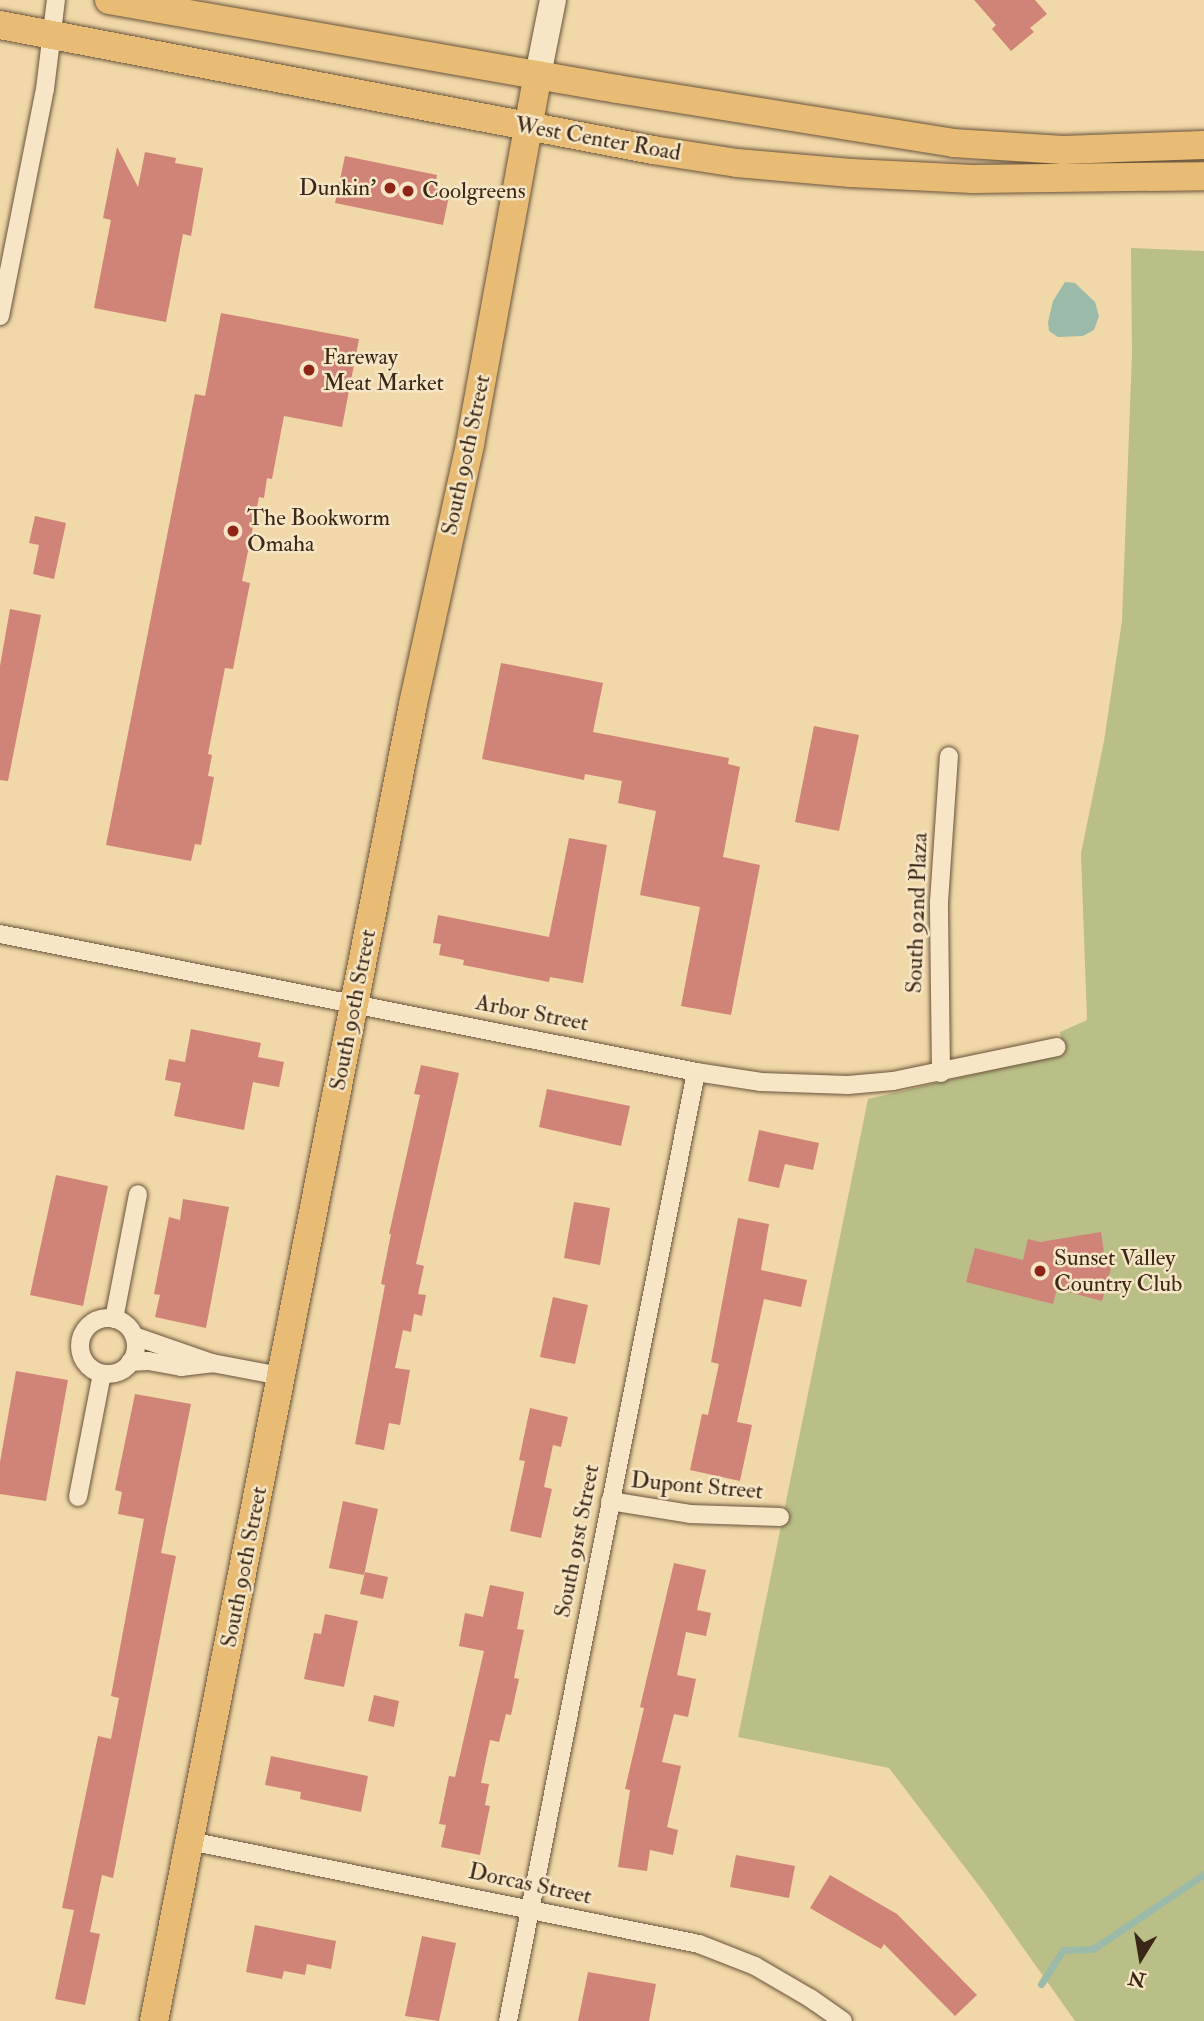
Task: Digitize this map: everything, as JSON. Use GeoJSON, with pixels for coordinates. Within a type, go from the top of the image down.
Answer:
{"type":"FeatureCollection","features":[{"type":"Feature","properties":{"kind":"main road"},"geometry":{"type":"LineString","coordinates":[[109,0],[538,75],[953,143],[1063,150],[1126,150],[1204,145]]}},
{"type":"Feature","properties":{"kind":"main road","name":"South 90th Street"},"geometry":{"type":"LineString","coordinates":[[154,2021],[429,626],[470,444],[553,0]]}},
{"type":"Feature","properties":{"kind":"main road","name":"West Center Road"},"geometry":{"type":"LineString","coordinates":[[0,25],[653,150],[774,167],[973,179],[1204,176]]}},
{"type":"Feature","properties":{"kind":"street"},"geometry":{"type":"LineString","coordinates":[[0,316],[53,36],[56,0]]}},
{"type":"Feature","properties":{"kind":"street","name":"South 92nd Plaza"},"geometry":{"type":"LineString","coordinates":[[940,1073],[940,888],[949,756]]}},
{"type":"Feature","properties":{"kind":"street","name":"Arbor Street"},"geometry":{"type":"LineString","coordinates":[[0,934],[354,1002],[696,1072],[761,1082],[825,1085],[893,1081],[1057,1047]]}},
{"type":"Feature","properties":{"kind":"street","name":"South 91st Street"},"geometry":{"type":"LineString","coordinates":[[508,2021],[696,1072]]}},
{"type":"Feature","properties":{"kind":"street"},"geometry":{"type":"LineString","coordinates":[[114,1319],[138,1194]]}},
{"type":"Feature","properties":{"kind":"street"},"geometry":{"type":"LineString","coordinates":[[114,1319],[129,1327],[134,1336],[136,1347],[130,1362],[118,1372],[102,1374],[85,1363],[80,1340],[92,1322],[114,1319]]}},
{"type":"Feature","properties":{"kind":"street"},"geometry":{"type":"LineString","coordinates":[[134,1336],[212,1363],[281,1376]]}},
{"type":"Feature","properties":{"kind":"street"},"geometry":{"type":"LineString","coordinates":[[130,1362],[148,1361],[181,1367],[212,1363]]}},
{"type":"Feature","properties":{"kind":"street"},"geometry":{"type":"LineString","coordinates":[[78,1497],[102,1374]]}},
{"type":"Feature","properties":{"kind":"street","name":"Dupont Street"},"geometry":{"type":"LineString","coordinates":[[610,1501],[690,1514],[780,1517]]}},
{"type":"Feature","properties":{"kind":"street","name":"Dorcas Street"},"geometry":{"type":"LineString","coordinates":[[190,1841],[699,1944],[726,1953],[810,1998],[842,2021]]}},
{"type":"Feature","properties":{"kind":"green space","name":"Sunset Valley Country Club"},"geometry":{"type":"Polygon","coordinates":[[[1131,248],[1204,251],[1204,2021],[1075,2021],[983,1891],[889,1768],[738,1737],[868,1099],[1064,1053],[1060,1032],[1087,1020],[1081,853],[1104,741],[1122,621],[1132,353],[1131,248]]]}},
{"type":"Feature","properties":{"kind":"shaded area"},"geometry":{"type":"Polygon","coordinates":[[[1065,282],[1075,283],[1095,302],[1099,316],[1094,330],[1083,336],[1058,337],[1049,331],[1048,322],[1053,301],[1065,282]]]}},
{"type":"Feature","properties":{"kind":"building"},"geometry":{"type":"Polygon","coordinates":[[[974,0],[1035,0],[1047,14],[1030,28],[1034,32],[1011,51],[992,29],[996,25],[974,0]]]}},
{"type":"Feature","properties":{"kind":"building"},"geometry":{"type":"Polygon","coordinates":[[[117,147],[138,187],[145,152],[176,158],[175,163],[203,168],[191,236],[183,234],[166,322],[94,308],[111,220],[103,218],[117,147]]]}},
{"type":"Feature","properties":{"kind":"building"},"geometry":{"type":"Polygon","coordinates":[[[345,156],[437,175],[434,188],[450,191],[443,225],[335,203],[345,156]]]}},
{"type":"Feature","properties":{"kind":"building"},"geometry":{"type":"Polygon","coordinates":[[[221,313],[359,339],[342,427],[284,416],[272,479],[267,478],[264,498],[259,497],[242,581],[250,583],[233,669],[225,668],[208,754],[212,755],[208,776],[214,777],[201,845],[195,844],[191,861],[106,845],[195,394],[205,396],[221,313]]]}},
{"type":"Feature","properties":{"kind":"building"},"geometry":{"type":"Polygon","coordinates":[[[35,516],[66,523],[54,579],[33,574],[39,545],[29,543],[35,516]]]}},
{"type":"Feature","properties":{"kind":"building"},"geometry":{"type":"Polygon","coordinates":[[[10,609],[41,615],[8,781],[0,780],[0,666],[10,609]]]}},
{"type":"Feature","properties":{"kind":"building"},"geometry":{"type":"Polygon","coordinates":[[[501,663],[603,683],[593,732],[729,758],[728,764],[740,767],[723,857],[760,865],[731,1015],[681,1006],[700,907],[640,895],[656,811],[618,803],[622,781],[585,774],[584,780],[482,759],[501,663]]]}},
{"type":"Feature","properties":{"kind":"building"},"geometry":{"type":"Polygon","coordinates":[[[814,726],[859,735],[839,831],[795,822],[814,726]]]}},
{"type":"Feature","properties":{"kind":"building"},"geometry":{"type":"Polygon","coordinates":[[[569,838],[607,845],[583,983],[550,977],[549,982],[463,965],[464,960],[439,955],[441,944],[433,943],[438,915],[549,937],[569,838]]]}},
{"type":"Feature","properties":{"kind":"building"},"geometry":{"type":"Polygon","coordinates":[[[191,1029],[261,1043],[258,1057],[284,1062],[279,1087],[253,1082],[244,1130],[174,1116],[181,1083],[165,1080],[169,1059],[185,1062],[191,1029]]]}},
{"type":"Feature","properties":{"kind":"building"},"geometry":{"type":"Polygon","coordinates":[[[421,1065],[459,1073],[416,1264],[424,1266],[418,1294],[426,1295],[422,1316],[414,1314],[411,1332],[403,1330],[395,1368],[410,1370],[400,1425],[389,1423],[384,1450],[355,1444],[385,1285],[381,1284],[389,1234],[420,1095],[414,1094],[421,1065]]]}},
{"type":"Feature","properties":{"kind":"building"},"geometry":{"type":"Polygon","coordinates":[[[547,1089],[630,1106],[621,1146],[539,1127],[547,1089]]]}},
{"type":"Feature","properties":{"kind":"building"},"geometry":{"type":"Polygon","coordinates":[[[759,1130],[819,1143],[813,1170],[785,1164],[779,1188],[748,1181],[759,1130]]]}},
{"type":"Feature","properties":{"kind":"building"},"geometry":{"type":"Polygon","coordinates":[[[56,1175],[108,1186],[83,1306],[30,1295],[56,1175]]]}},
{"type":"Feature","properties":{"kind":"building"},"geometry":{"type":"Polygon","coordinates":[[[183,1199],[229,1207],[206,1328],[155,1317],[160,1295],[154,1294],[169,1217],[180,1220],[183,1199]]]}},
{"type":"Feature","properties":{"kind":"building"},"geometry":{"type":"Polygon","coordinates":[[[574,1202],[610,1208],[600,1265],[564,1258],[574,1202]]]}},
{"type":"Feature","properties":{"kind":"building"},"geometry":{"type":"Polygon","coordinates":[[[738,1218],[769,1224],[761,1270],[807,1280],[801,1307],[764,1299],[737,1422],[752,1425],[740,1481],[690,1470],[702,1414],[708,1415],[719,1364],[711,1362],[738,1218]]]}},
{"type":"Feature","properties":{"kind":"building","name":"Sunset Valley Country Club"},"geometry":{"type":"Polygon","coordinates":[[[1101,1232],[1105,1259],[1113,1261],[1102,1301],[1057,1289],[1053,1304],[966,1282],[975,1248],[1023,1260],[1028,1239],[1040,1242],[1101,1232]]]}},
{"type":"Feature","properties":{"kind":"building"},"geometry":{"type":"Polygon","coordinates":[[[553,1297],[588,1305],[575,1364],[540,1357],[553,1297]]]}},
{"type":"Feature","properties":{"kind":"building"},"geometry":{"type":"Polygon","coordinates":[[[16,1371],[68,1380],[46,1501],[0,1494],[0,1462],[16,1371]]]}},
{"type":"Feature","properties":{"kind":"building"},"geometry":{"type":"Polygon","coordinates":[[[135,1394],[191,1404],[161,1553],[176,1556],[113,1878],[102,1875],[90,1932],[100,1934],[85,2005],[55,1999],[74,1910],[62,1908],[98,1736],[111,1739],[119,1698],[111,1696],[144,1519],[118,1514],[122,1492],[115,1490],[135,1394]]]}},
{"type":"Feature","properties":{"kind":"building"},"geometry":{"type":"Polygon","coordinates":[[[530,1408],[568,1417],[561,1447],[553,1445],[544,1487],[552,1489],[541,1538],[510,1531],[525,1461],[519,1460],[530,1408]]]}},
{"type":"Feature","properties":{"kind":"building"},"geometry":{"type":"Polygon","coordinates":[[[343,1501],[378,1509],[364,1575],[329,1568],[343,1501]]]}},
{"type":"Feature","properties":{"kind":"building"},"geometry":{"type":"Polygon","coordinates":[[[674,1563],[706,1570],[697,1610],[711,1613],[706,1636],[686,1632],[677,1675],[696,1679],[688,1717],[674,1714],[662,1762],[681,1766],[667,1827],[678,1830],[673,1855],[650,1850],[647,1871],[618,1867],[630,1790],[625,1789],[644,1708],[640,1707],[674,1563]]]}},
{"type":"Feature","properties":{"kind":"building"},"geometry":{"type":"Polygon","coordinates":[[[365,1572],[388,1577],[383,1599],[360,1594],[365,1572]]]}},
{"type":"Feature","properties":{"kind":"building"},"geometry":{"type":"Polygon","coordinates":[[[490,1585],[524,1592],[517,1629],[524,1630],[514,1678],[519,1679],[511,1715],[506,1714],[499,1742],[490,1740],[481,1783],[489,1784],[485,1805],[490,1806],[480,1855],[441,1847],[446,1825],[439,1824],[449,1776],[455,1777],[484,1651],[459,1646],[465,1613],[483,1617],[490,1585]]]}},
{"type":"Feature","properties":{"kind":"building"},"geometry":{"type":"Polygon","coordinates":[[[325,1614],[358,1621],[344,1687],[304,1679],[314,1633],[321,1634],[325,1614]]]}},
{"type":"Feature","properties":{"kind":"building"},"geometry":{"type":"Polygon","coordinates":[[[374,1695],[399,1701],[394,1727],[368,1721],[374,1695]]]}},
{"type":"Feature","properties":{"kind":"building"},"geometry":{"type":"Polygon","coordinates":[[[271,1756],[368,1776],[361,1812],[300,1799],[301,1792],[265,1785],[271,1756]]]}},
{"type":"Feature","properties":{"kind":"building"},"geometry":{"type":"Polygon","coordinates":[[[736,1855],[795,1866],[789,1898],[730,1887],[736,1855]]]}},
{"type":"Feature","properties":{"kind":"building"},"geometry":{"type":"Polygon","coordinates":[[[830,1875],[897,1914],[977,1995],[955,2016],[884,1944],[881,1949],[810,1908],[830,1875]]]}},
{"type":"Feature","properties":{"kind":"building"},"geometry":{"type":"Polygon","coordinates":[[[255,1925],[336,1941],[331,1969],[307,1964],[305,1975],[284,1971],[282,1979],[246,1972],[255,1925]]]}},
{"type":"Feature","properties":{"kind":"building"},"geometry":{"type":"Polygon","coordinates":[[[422,1936],[456,1943],[439,2021],[405,2016],[422,1936]]]}},
{"type":"Feature","properties":{"kind":"building"},"geometry":{"type":"Polygon","coordinates":[[[588,1972],[656,1984],[649,2021],[578,2021],[588,1972]]]}},
{"type":"Feature","properties":{"kind":"waterway"},"geometry":{"type":"LineString","coordinates":[[1041,1984],[1063,1950],[1093,1949],[1204,1874]]}},
{"type":"Feature","properties":{"kind":"place","name":"Dunkin'"},"geometry":{"type":"Point","coordinates":[390,188]}},
{"type":"Feature","properties":{"kind":"place","name":"Coolgreens"},"geometry":{"type":"Point","coordinates":[408,191]}},
{"type":"Feature","properties":{"kind":"place","name":"Fareway Meat Market"},"geometry":{"type":"Point","coordinates":[309,370]}},
{"type":"Feature","properties":{"kind":"place","name":"The Bookworm Omaha"},"geometry":{"type":"Point","coordinates":[233,531]}},
{"type":"Feature","properties":{"kind":"place","name":"Sunset Valley Country Club"},"geometry":{"type":"Point","coordinates":[1040,1271]}}]}
